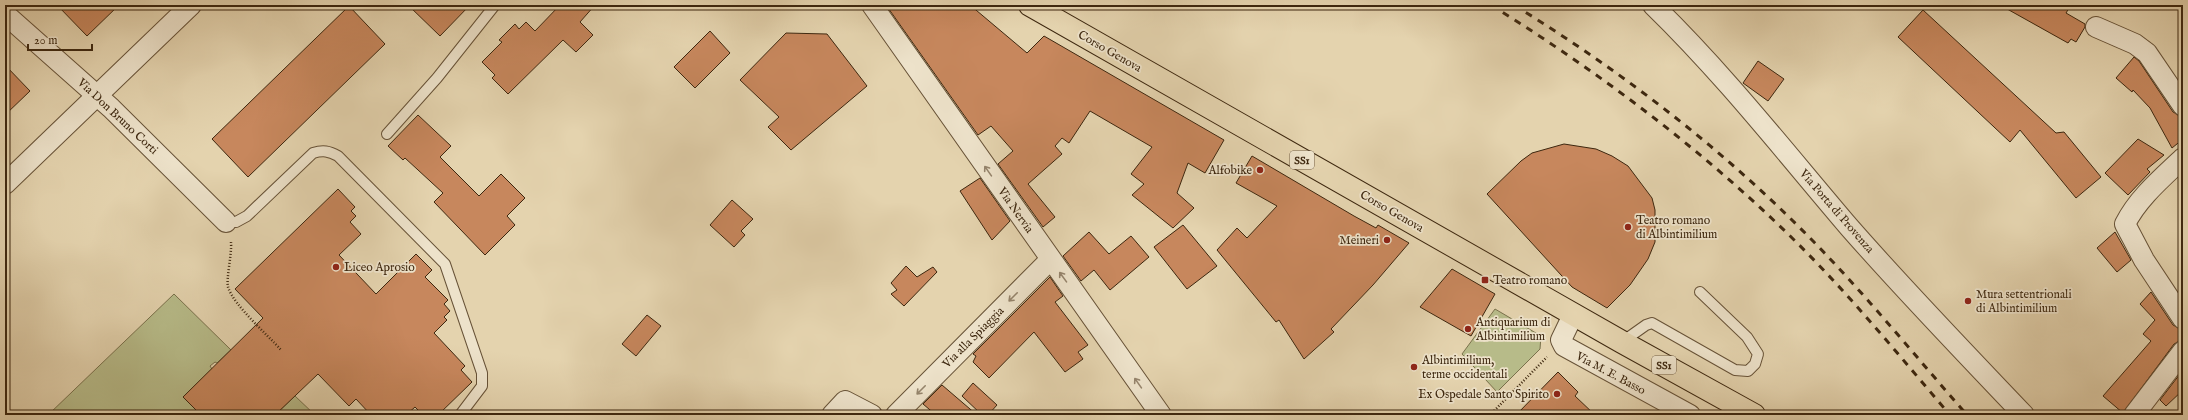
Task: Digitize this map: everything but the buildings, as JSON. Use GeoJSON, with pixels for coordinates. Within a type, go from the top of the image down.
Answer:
{"type":"FeatureCollection","features":[{"type":"Feature","properties":{"kind":"main road","name":"Corso Genova"},"geometry":{"type":"LineString","coordinates":[[1030,5],[1622,342],[1754,415]]}},
{"type":"Feature","properties":{"kind":"street"},"geometry":{"type":"LineString","coordinates":[[5,184],[191,5]]}},
{"type":"Feature","properties":{"kind":"street","name":"Via Nervia"},"geometry":{"type":"LineString","coordinates":[[872,5],[1050,260],[1161,415]]}},
{"type":"Feature","properties":{"kind":"street","name":"Via Porta di Provenza"},"geometry":{"type":"LineString","coordinates":[[1653,5],[1675,26],[1768,129],[1850,228],[2024,415]]}},
{"type":"Feature","properties":{"kind":"street","name":"Via Don Bruno Corti"},"geometry":{"type":"LineString","coordinates":[[5,14],[97,94],[226,222]]}},
{"type":"Feature","properties":{"kind":"street"},"geometry":{"type":"LineString","coordinates":[[2096,27],[2135,44],[2147,53],[2183,106]]}},
{"type":"Feature","properties":{"kind":"street"},"geometry":{"type":"LineString","coordinates":[[2183,158],[2148,192],[2130,214],[2125,224],[2144,260],[2183,319]]}},
{"type":"Feature","properties":{"kind":"street","name":"Via alla Spiaggia"},"geometry":{"type":"LineString","coordinates":[[896,415],[1050,260]]}},
{"type":"Feature","properties":{"kind":"street"},"geometry":{"type":"LineString","coordinates":[[1561,340],[1573,314]]}},
{"type":"Feature","properties":{"kind":"street","name":"Via M. E. Basso"},"geometry":{"type":"LineString","coordinates":[[1561,340],[1564,346],[1573,353],[1690,415]]}},
{"type":"Feature","properties":{"kind":"street"},"geometry":{"type":"LineString","coordinates":[[2134,415],[2183,351]]}},
{"type":"Feature","properties":{"kind":"street"},"geometry":{"type":"LineString","coordinates":[[832,415],[844,401],[872,415]]}},
{"type":"Feature","properties":{"kind":"lane"},"geometry":{"type":"LineString","coordinates":[[387,134],[437,78],[495,5]]}},
{"type":"Feature","properties":{"kind":"lane"},"geometry":{"type":"LineString","coordinates":[[226,222],[236,222],[247,216],[313,153],[321,150],[329,151],[338,156],[445,264],[482,373],[482,386],[460,415]]}},
{"type":"Feature","properties":{"kind":"lane"},"geometry":{"type":"LineString","coordinates":[[1622,342],[1646,324],[1652,323],[1735,370],[1748,372],[1755,364],[1758,354],[1748,337],[1700,292]]}},
{"type":"Feature","properties":{"kind":"path"},"geometry":{"type":"LineString","coordinates":[[226,222],[230,233],[232,251],[228,287],[241,308],[282,350]]}},
{"type":"Feature","properties":{"kind":"path"},"geometry":{"type":"LineString","coordinates":[[1490,415],[1561,340]]}},
{"type":"Feature","properties":{"kind":"green space"},"geometry":{"type":"Polygon","coordinates":[[[174,294],[231,350],[217,363],[215,362],[210,366],[212,369],[183,397],[201,415],[48,415],[174,294]]]}},
{"type":"Feature","properties":{"kind":"green space"},"geometry":{"type":"Polygon","coordinates":[[[1495,309],[1541,336],[1540,349],[1497,392],[1462,354],[1495,309]]]}},
{"type":"Feature","properties":{"kind":"green space"},"geometry":{"type":"Polygon","coordinates":[[[295,396],[315,415],[275,415],[295,396]]]}},
{"type":"Feature","properties":{"kind":"railway"},"geometry":{"type":"LineString","coordinates":[[1491,5],[1569,56],[1607,83],[1681,139],[1752,200],[1829,276],[1950,415]]}},
{"type":"Feature","properties":{"kind":"railway"},"geometry":{"type":"LineString","coordinates":[[1514,5],[1552,29],[1626,80],[1696,134],[1764,193],[1841,270],[1967,415]]}},
{"type":"Feature","properties":{"kind":"place","name":"Alfobike"},"geometry":{"type":"Point","coordinates":[1260,170]}},
{"type":"Feature","properties":{"kind":"place","name":"Teatro romano di Albintimilium"},"geometry":{"type":"Point","coordinates":[1628,227]}},
{"type":"Feature","properties":{"kind":"place","name":"Meineri"},"geometry":{"type":"Point","coordinates":[1387,240]}},
{"type":"Feature","properties":{"kind":"place","name":"Liceo Aprosio"},"geometry":{"type":"Point","coordinates":[336,267]}},
{"type":"Feature","properties":{"kind":"place","name":"Teatro romano"},"geometry":{"type":"Point","coordinates":[1485,280]}},
{"type":"Feature","properties":{"kind":"place","name":"Mura settentrionali di Albintimilium"},"geometry":{"type":"Point","coordinates":[1968,301]}},
{"type":"Feature","properties":{"kind":"place","name":"Antiquarium di Albintimilium"},"geometry":{"type":"Point","coordinates":[1468,329]}},
{"type":"Feature","properties":{"kind":"place","name":"Albintimilium, terme occidentali"},"geometry":{"type":"Point","coordinates":[1414,367]}},
{"type":"Feature","properties":{"kind":"place","name":"Ex Ospedale Santo Spirito"},"geometry":{"type":"Point","coordinates":[1557,394]}}]}
